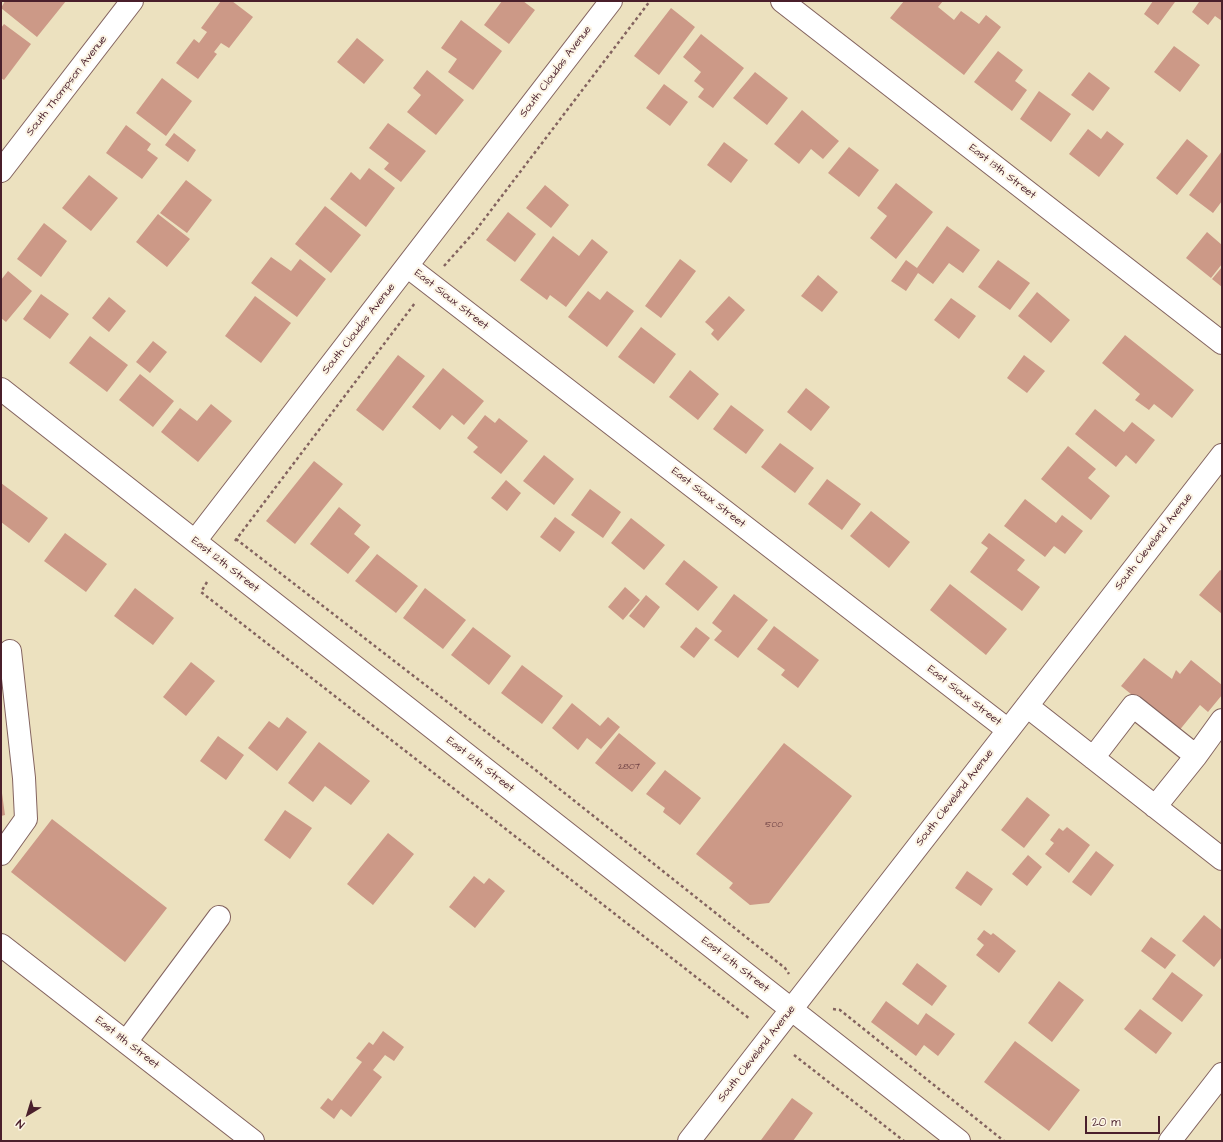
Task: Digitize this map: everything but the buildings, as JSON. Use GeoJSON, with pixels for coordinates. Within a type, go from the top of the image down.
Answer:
{"type":"FeatureCollection","features":[{"type":"Feature","properties":{"kind":"street","name":"South Thompson Avenue"},"geometry":{"type":"LineString","coordinates":[[1,171],[132,1]]}},
{"type":"Feature","properties":{"kind":"street","name":"South Cloudas Avenue"},"geometry":{"type":"LineString","coordinates":[[195,541],[610,1]]}},
{"type":"Feature","properties":{"kind":"street","name":"East 13th Street"},"geometry":{"type":"LineString","coordinates":[[782,1],[1222,343]]}},
{"type":"Feature","properties":{"kind":"street","name":"East Sioux Street"},"geometry":{"type":"LineString","coordinates":[[407,266],[1008,730]]}},
{"type":"Feature","properties":{"kind":"street","name":"East 12th Street"},"geometry":{"type":"LineString","coordinates":[[1,389],[959,1141]]}},
{"type":"Feature","properties":{"kind":"street","name":"South Cleveland Avenue"},"geometry":{"type":"LineString","coordinates":[[689,1141],[1222,455]]}},
{"type":"Feature","properties":{"kind":"street"},"geometry":{"type":"LineString","coordinates":[[1,854],[26,819],[24,778],[10,651]]}},
{"type":"Feature","properties":{"kind":"street"},"geometry":{"type":"LineString","coordinates":[[1027,706],[1222,859]]}},
{"type":"Feature","properties":{"kind":"street"},"geometry":{"type":"LineString","coordinates":[[1093,758],[1133,706],[1196,756]]}},
{"type":"Feature","properties":{"kind":"street"},"geometry":{"type":"LineString","coordinates":[[1155,807],[1196,756],[1222,720]]}},
{"type":"Feature","properties":{"kind":"street"},"geometry":{"type":"LineString","coordinates":[[126,1042],[219,917]]}},
{"type":"Feature","properties":{"kind":"street","name":"East 11th Street"},"geometry":{"type":"LineString","coordinates":[[1,945],[253,1141]]}},
{"type":"Feature","properties":{"kind":"street"},"geometry":{"type":"LineString","coordinates":[[1170,1141],[1222,1074]]}},
{"type":"Feature","properties":{"kind":"path"},"geometry":{"type":"LineString","coordinates":[[650,1],[476,230],[430,284],[236,539],[201,592],[750,1019]]}},
{"type":"Feature","properties":{"kind":"path"},"geometry":{"type":"LineString","coordinates":[[236,539],[533,768],[785,968],[789,974]]}},
{"type":"Feature","properties":{"kind":"path"},"geometry":{"type":"LineString","coordinates":[[834,1009],[840,1010],[1004,1141]]}},
{"type":"Feature","properties":{"kind":"path"},"geometry":{"type":"LineString","coordinates":[[794,1055],[904,1141]]}}]}
